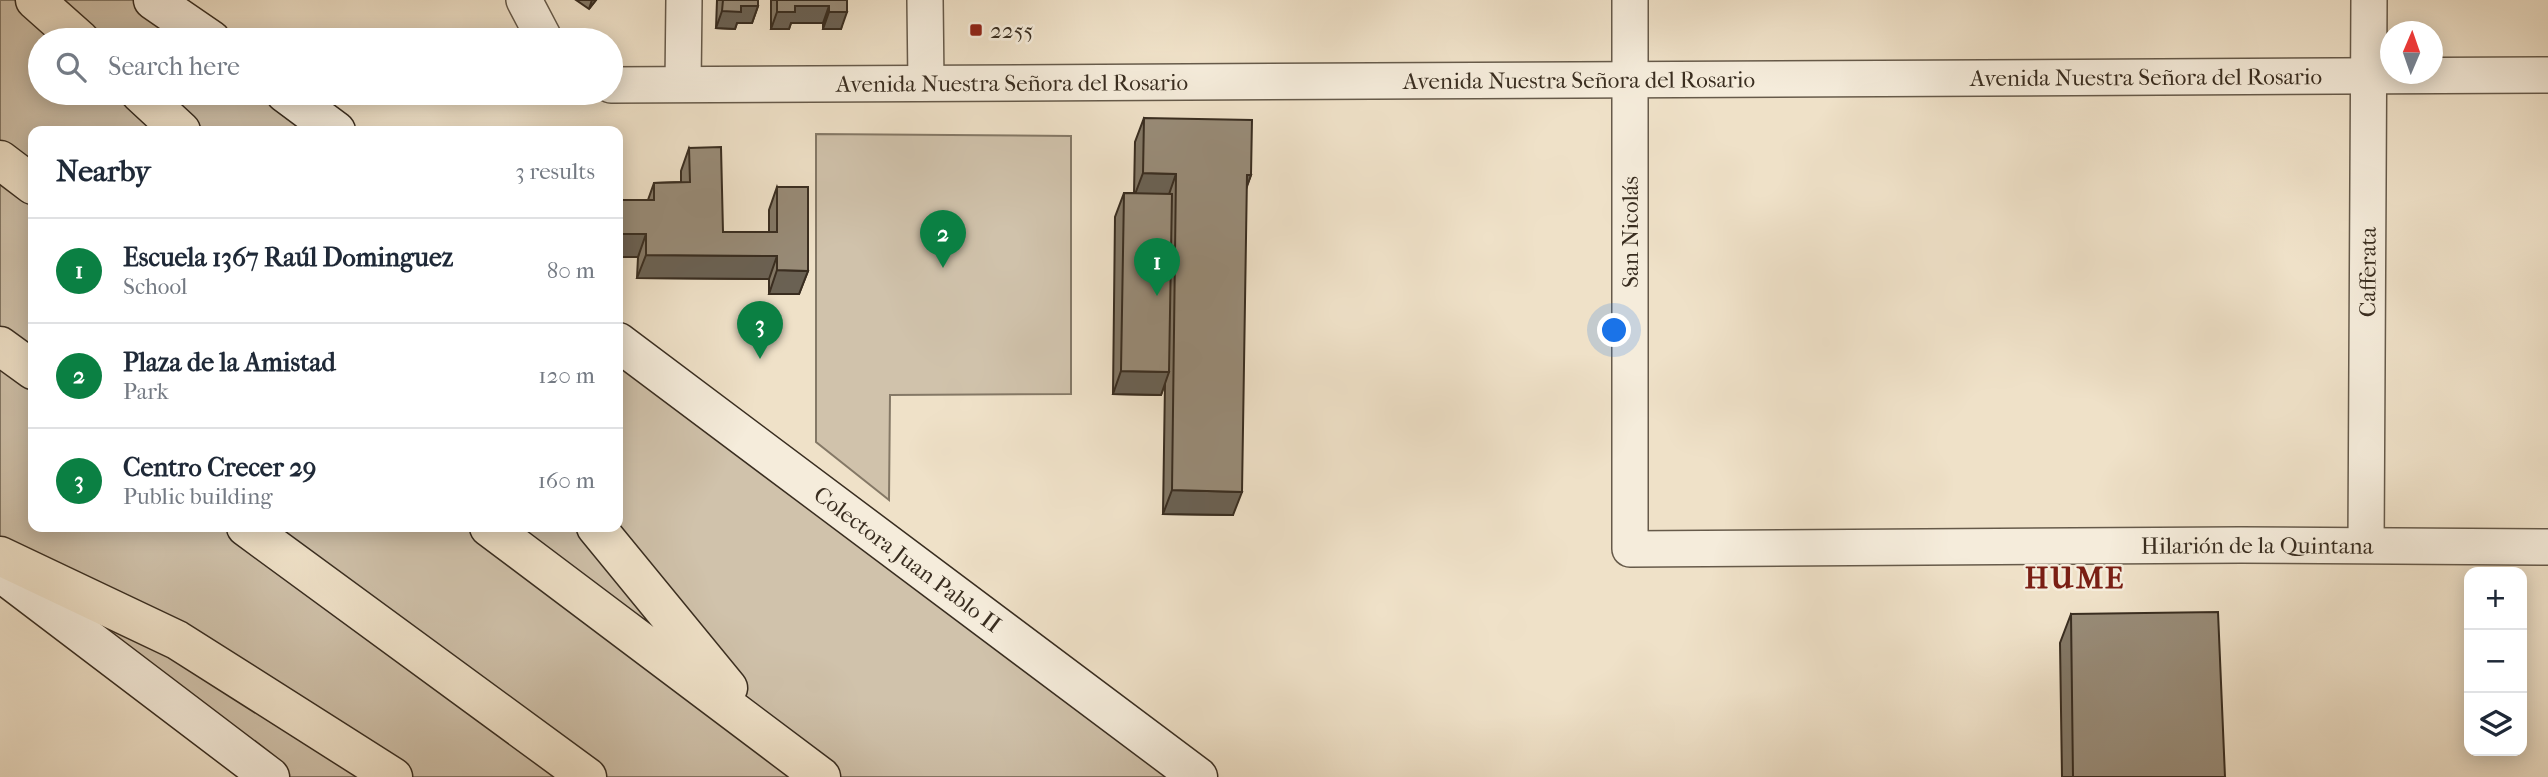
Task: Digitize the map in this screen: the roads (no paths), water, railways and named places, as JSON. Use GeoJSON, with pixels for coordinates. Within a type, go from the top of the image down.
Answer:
{"type":"FeatureCollection","features":[{"type":"Feature","properties":{"kind":"highway"},"geometry":{"type":"LineString","coordinates":[[34,0],[66,28]]}},
{"type":"Feature","properties":{"kind":"highway"},"geometry":{"type":"LineString","coordinates":[[153,105],[176,126]]}},
{"type":"Feature","properties":{"kind":"highway"},"geometry":{"type":"LineString","coordinates":[[0,160],[28,182]]}},
{"type":"Feature","properties":{"kind":"highway"},"geometry":{"type":"LineString","coordinates":[[0,346],[28,366]]}},
{"type":"Feature","properties":{"kind":"highway"},"geometry":{"type":"LineString","coordinates":[[253,532],[587,777]]}},
{"type":"Feature","properties":{"kind":"highway"},"geometry":{"type":"LineString","coordinates":[[496,532],[821,777]]}},
{"type":"Feature","properties":{"kind":"highway"},"geometry":{"type":"LineString","coordinates":[[600,532],[767,735]]}},
{"type":"Feature","properties":{"kind":"highway"},"geometry":{"type":"LineString","coordinates":[[0,556],[177,640],[393,777]]}},
{"type":"Feature","properties":{"kind":"main road"},"geometry":{"type":"LineString","coordinates":[[153,0],[194,28]]}},
{"type":"Feature","properties":{"kind":"main road"},"geometry":{"type":"LineString","coordinates":[[301,105],[329,126]]}},
{"type":"Feature","properties":{"kind":"main road","name":"Colectora Juan Pablo II"},"geometry":{"type":"LineString","coordinates":[[623,346],[1198,777]]}},
{"type":"Feature","properties":{"kind":"main road"},"geometry":{"type":"LineString","coordinates":[[0,572],[270,777]]}},
{"type":"Feature","properties":{"kind":"street"},"geometry":{"type":"LineString","coordinates":[[524,0],[539,28]]}},
{"type":"Feature","properties":{"kind":"street"},"geometry":{"type":"LineString","coordinates":[[683,85],[684,0]]}},
{"type":"Feature","properties":{"kind":"street"},"geometry":{"type":"LineString","coordinates":[[925,0],[926,83]]}},
{"type":"Feature","properties":{"kind":"street","name":"San Nicolás"},"geometry":{"type":"LineString","coordinates":[[1630,0],[1630,549]]}},
{"type":"Feature","properties":{"kind":"street","name":"Cafferata"},"geometry":{"type":"LineString","coordinates":[[2366,545],[2369,0]]}},
{"type":"Feature","properties":{"kind":"street","name":"Avenida Nuestra Señora del Rosario"},"geometry":{"type":"LineString","coordinates":[[623,85],[2548,75]]}},
{"type":"Feature","properties":{"kind":"street","name":"Hilarión de la Quintana"},"geometry":{"type":"LineString","coordinates":[[1630,549],[2366,545],[2548,547]]}},
{"type":"Feature","properties":{"kind":"place","name":"2255"},"geometry":{"type":"Point","coordinates":[976,30]}},
{"type":"Feature","properties":{"kind":"place","name":"Plaza de la Amistad"},"geometry":{"type":"Point","coordinates":[943,268]}},
{"type":"Feature","properties":{"kind":"place","name":"Escuela 1367 Raúl Dominguez"},"geometry":{"type":"Point","coordinates":[1157,296]}},
{"type":"Feature","properties":{"kind":"place","name":"Centro Crecer 29"},"geometry":{"type":"Point","coordinates":[760,359]}},
{"type":"Feature","properties":{"kind":"district","name":"HUME"},"geometry":{"type":"Point","coordinates":[2075,578]}}]}
